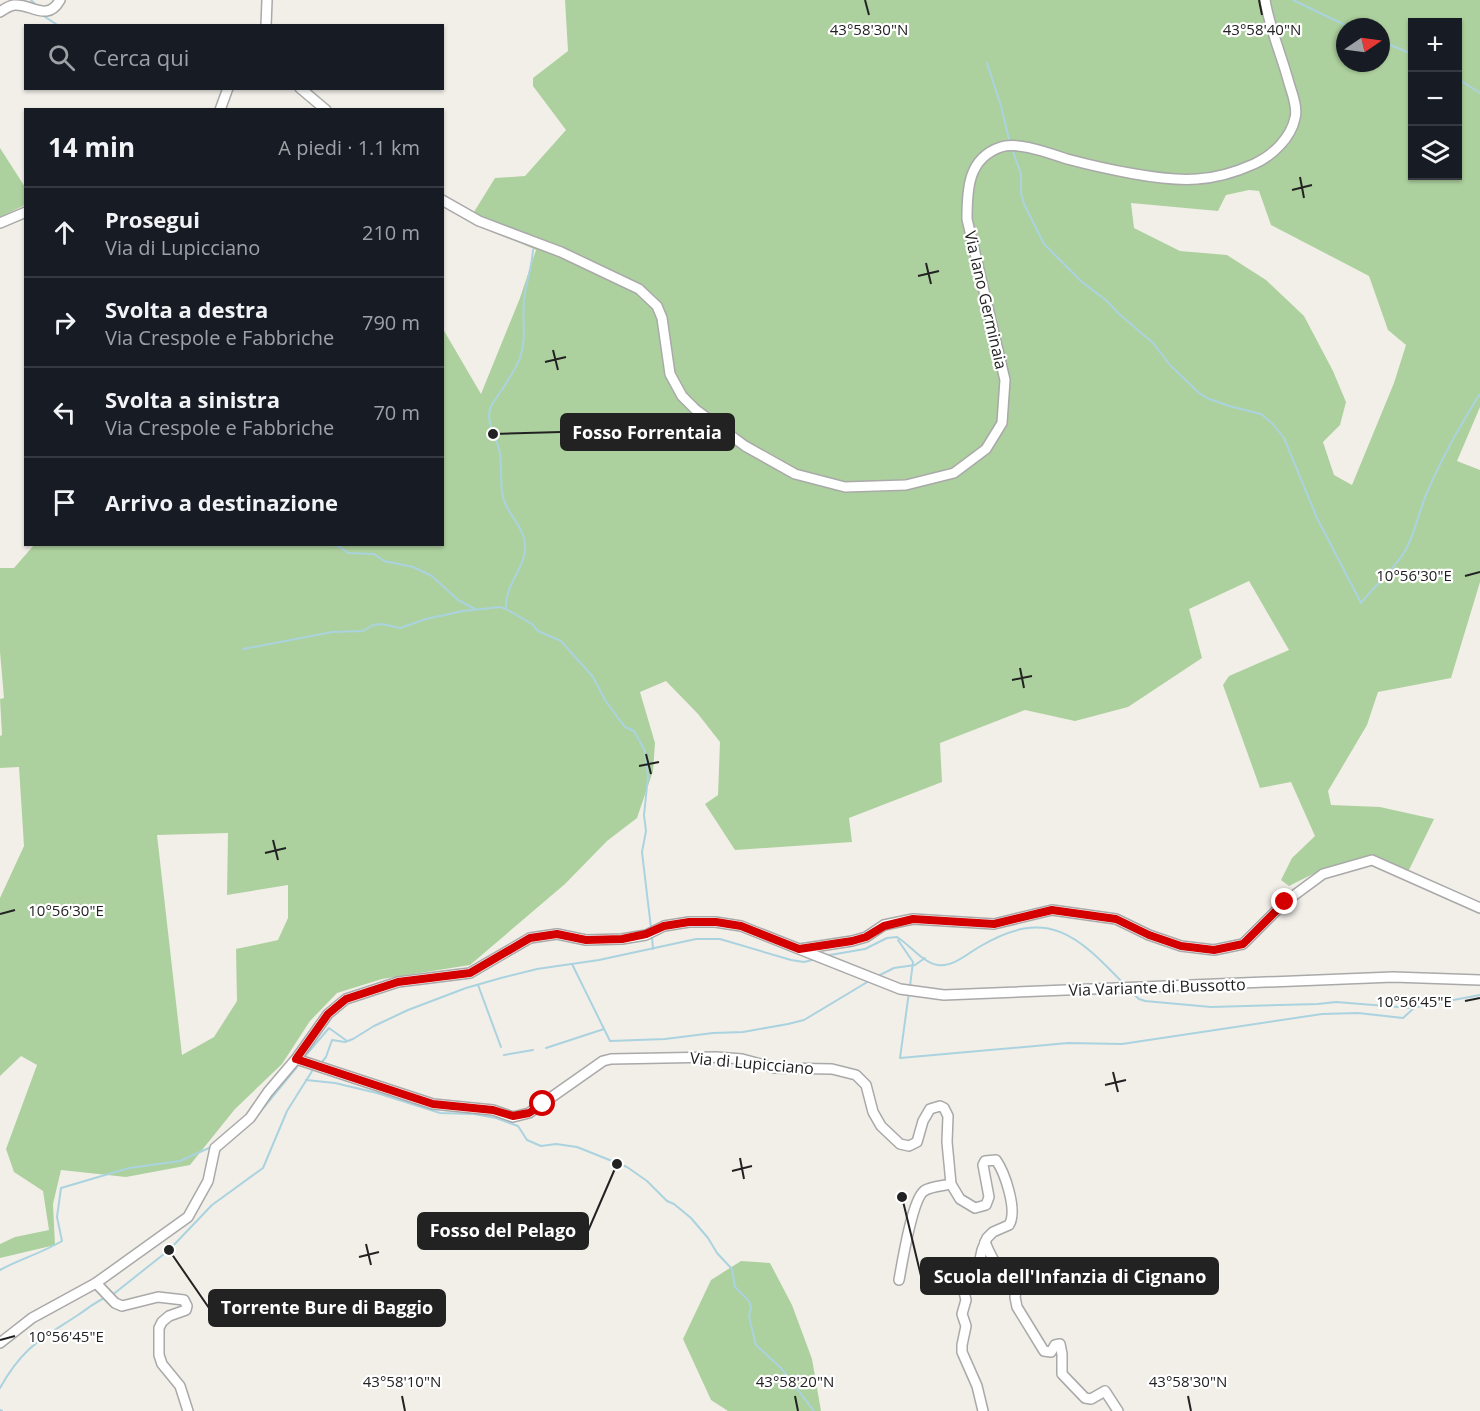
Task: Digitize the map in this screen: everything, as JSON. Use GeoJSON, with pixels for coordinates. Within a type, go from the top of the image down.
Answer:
{"type":"FeatureCollection","features":[{"type":"Feature","properties":{"kind":"street"},"geometry":{"type":"LineString","coordinates":[[0,12],[17,5],[40,12],[51,10],[60,0]]}},
{"type":"Feature","properties":{"kind":"street"},"geometry":{"type":"LineString","coordinates":[[266,24],[267,0]]}},
{"type":"Feature","properties":{"kind":"street","name":"Via Iano Germinaia"},"geometry":{"type":"LineString","coordinates":[[444,201],[479,221],[561,252],[639,289],[657,306],[670,374],[682,396],[695,409],[746,446],[795,474],[844,487],[906,484],[945,476],[954,473],[986,449],[1002,423],[1005,380],[967,219],[967,196],[971,172],[988,153],[1003,146],[1030,148],[1080,162],[1161,178],[1197,179],[1235,172],[1258,162],[1274,152],[1290,132],[1296,117],[1294,98],[1265,0]]}},
{"type":"Feature","properties":{"kind":"street"},"geometry":{"type":"LineString","coordinates":[[220,108],[227,90]]}},
{"type":"Feature","properties":{"kind":"street"},"geometry":{"type":"LineString","coordinates":[[302,90],[324,108]]}},
{"type":"Feature","properties":{"kind":"street"},"geometry":{"type":"LineString","coordinates":[[0,223],[24,213]]}},
{"type":"Feature","properties":{"kind":"street"},"geometry":{"type":"LineString","coordinates":[[799,949],[852,941],[866,937],[884,926],[913,919],[994,924],[1052,910],[1116,919],[1149,935],[1181,946],[1214,950],[1243,944],[1285,902],[1323,874],[1372,860],[1480,908]]}},
{"type":"Feature","properties":{"kind":"street","name":"Via Variante di Bussotto"},"geometry":{"type":"LineString","coordinates":[[0,1343],[32,1318],[98,1285],[188,1217],[208,1181],[215,1148],[250,1118],[268,1092],[301,1061],[328,1014],[346,999],[398,982],[470,973],[530,938],[557,934],[586,940],[622,939],[646,934],[664,926],[689,922],[716,922],[741,926],[900,989],[944,995],[1393,977],[1480,980]]}},
{"type":"Feature","properties":{"kind":"street","name":"Via di Lupicciano"},"geometry":{"type":"LineString","coordinates":[[301,1061],[433,1104],[493,1110],[513,1116],[529,1113],[603,1061],[617,1058],[717,1057],[742,1059],[775,1068],[841,1071],[856,1075],[867,1084],[877,1120],[904,1146],[917,1142],[923,1121],[930,1109],[940,1106],[944,1108],[948,1116],[947,1142],[951,1184]]}},
{"type":"Feature","properties":{"kind":"street"},"geometry":{"type":"LineString","coordinates":[[898,1280],[912,1219],[922,1194],[932,1188],[951,1184],[960,1199],[969,1206],[982,1208],[988,1202],[989,1197],[983,1166],[985,1161],[992,1159],[999,1164],[1011,1201],[1013,1217],[1009,1225],[990,1235],[985,1242],[981,1250],[977,1273],[964,1292],[966,1300],[962,1314],[966,1326],[962,1345],[964,1357],[977,1386],[983,1411]]}},
{"type":"Feature","properties":{"kind":"street"},"geometry":{"type":"LineString","coordinates":[[985,1242],[994,1261],[1017,1283],[1017,1307],[1044,1351],[1051,1352],[1055,1345],[1059,1344],[1062,1354],[1062,1374],[1085,1398],[1091,1399],[1105,1391],[1118,1411]]}},
{"type":"Feature","properties":{"kind":"street"},"geometry":{"type":"LineString","coordinates":[[98,1285],[115,1303],[122,1306],[158,1297],[184,1300],[186,1310],[170,1316],[159,1328],[159,1355],[162,1364],[180,1386],[188,1411]]}},
{"type":"Feature","properties":{"kind":"green space"},"geometry":{"type":"Polygon","coordinates":[[[565,0],[1480,0],[1480,407],[1457,461],[1480,470],[1480,582],[1451,678],[1378,692],[1367,725],[1328,791],[1331,805],[1380,807],[1434,819],[1408,872],[1370,855],[1319,871],[1289,886],[1281,880],[1292,858],[1315,836],[1291,782],[1260,788],[1223,685],[1229,676],[1289,650],[1249,581],[1189,609],[1202,658],[1128,707],[1075,721],[1025,710],[940,743],[942,782],[849,818],[852,842],[735,850],[705,804],[718,795],[720,742],[698,714],[666,681],[640,692],[655,743],[653,771],[637,818],[607,841],[565,884],[470,965],[382,979],[337,993],[310,1021],[282,1064],[235,1109],[190,1165],[126,1177],[61,1170],[53,1204],[55,1245],[0,1258],[0,1244],[15,1237],[49,1230],[43,1191],[14,1172],[6,1149],[37,1065],[21,1056],[0,1076],[0,898],[24,846],[19,767],[0,768],[0,736],[2,735],[0,699],[4,698],[0,652],[0,568],[14,568],[33,546],[444,546],[444,331],[481,394],[520,298],[536,250],[469,220],[495,178],[525,176],[566,130],[533,86],[533,78],[568,51],[565,0]],[[1249,190],[1226,195],[1218,211],[1131,203],[1134,228],[1180,251],[1227,255],[1266,280],[1304,316],[1333,371],[1346,402],[1340,425],[1323,442],[1334,475],[1352,485],[1394,383],[1406,345],[1388,330],[1369,276],[1271,225],[1259,191],[1249,190]],[[228,833],[157,835],[182,1055],[214,1037],[237,1001],[236,949],[278,940],[288,918],[288,885],[227,895],[228,833]]]}},
{"type":"Feature","properties":{"kind":"green space"},"geometry":{"type":"Polygon","coordinates":[[[0,148],[24,185],[24,205],[0,217],[0,148]]]}},
{"type":"Feature","properties":{"kind":"green space"},"geometry":{"type":"Polygon","coordinates":[[[741,1261],[770,1263],[792,1305],[812,1359],[821,1411],[728,1411],[711,1400],[683,1339],[711,1280],[741,1261]]]}},
{"type":"Feature","properties":{"kind":"waterway"},"geometry":{"type":"LineString","coordinates":[[31,0],[36,5]]}},
{"type":"Feature","properties":{"kind":"waterway"},"geometry":{"type":"LineString","coordinates":[[1293,0],[1336,21]]}},
{"type":"Feature","properties":{"kind":"waterway"},"geometry":{"type":"LineString","coordinates":[[39,13],[56,24]]}},
{"type":"Feature","properties":{"kind":"waterway"},"geometry":{"type":"LineString","coordinates":[[1390,45],[1408,52]]}},
{"type":"Feature","properties":{"kind":"waterway"},"geometry":{"type":"LineString","coordinates":[[987,63],[1010,144]]}},
{"type":"Feature","properties":{"kind":"waterway"},"geometry":{"type":"LineString","coordinates":[[1462,82],[1480,93]]}},
{"type":"Feature","properties":{"kind":"waterway"},"geometry":{"type":"LineString","coordinates":[[1012,149],[1021,174],[1021,193],[1024,204],[1044,244],[1082,282],[1107,301],[1153,343],[1170,365],[1199,393],[1229,406],[1261,414],[1284,438],[1317,518],[1361,603],[1405,551],[1438,469],[1480,394]]}},
{"type":"Feature","properties":{"kind":"waterway"},"geometry":{"type":"LineString","coordinates":[[533,250],[524,300],[524,336],[520,358],[508,381],[491,405],[489,414],[500,456],[502,493],[525,544],[523,560],[508,592],[506,609],[532,624],[538,631],[561,641],[593,677],[605,700],[625,727],[634,731],[645,751],[648,777],[644,815],[646,831],[642,852],[651,928]]}},
{"type":"Feature","properties":{"kind":"waterway"},"geometry":{"type":"LineString","coordinates":[[337,546],[348,553],[374,554],[384,561],[413,567],[432,576],[458,600],[475,609]]}},
{"type":"Feature","properties":{"kind":"waterway"},"geometry":{"type":"LineString","coordinates":[[243,649],[332,632],[363,631],[373,625],[382,624],[400,628],[426,619],[463,611],[500,607],[506,609]]}},
{"type":"Feature","properties":{"kind":"waterway"},"geometry":{"type":"LineString","coordinates":[[824,956],[865,949],[887,938],[897,937],[932,964],[944,965],[960,959],[1003,935],[1024,929],[1043,928],[1060,932],[1076,940],[1092,952],[1125,985]]}},
{"type":"Feature","properties":{"kind":"waterway"},"geometry":{"type":"LineString","coordinates":[[652,937],[653,949]]}},
{"type":"Feature","properties":{"kind":"waterway"},"geometry":{"type":"LineString","coordinates":[[321,1063],[326,1057],[332,1040],[345,1042],[408,1010],[466,988],[537,969],[599,960],[696,939],[720,939],[791,960],[804,962],[816,959]]}},
{"type":"Feature","properties":{"kind":"waterway"},"geometry":{"type":"LineString","coordinates":[[898,940],[913,962],[910,986]]}},
{"type":"Feature","properties":{"kind":"waterway"},"geometry":{"type":"LineString","coordinates":[[876,977],[894,968],[915,965],[925,958]]}},
{"type":"Feature","properties":{"kind":"waterway"},"geometry":{"type":"LineString","coordinates":[[572,964],[610,1041],[743,1032],[788,1024],[804,1020],[869,981]]}},
{"type":"Feature","properties":{"kind":"waterway"},"geometry":{"type":"LineString","coordinates":[[478,985],[501,1047]]}},
{"type":"Feature","properties":{"kind":"waterway"},"geometry":{"type":"LineString","coordinates":[[909,992],[900,1058],[1068,1043],[1122,1044],[1322,1014],[1358,1013],[1403,1018],[1414,1008]]}},
{"type":"Feature","properties":{"kind":"waterway"},"geometry":{"type":"LineString","coordinates":[[1131,992],[1145,1001],[1211,1007],[1336,1002],[1411,1008],[1480,995]]}},
{"type":"Feature","properties":{"kind":"waterway"},"geometry":{"type":"LineString","coordinates":[[306,1055],[329,1028],[347,1041]]}},
{"type":"Feature","properties":{"kind":"waterway"},"geometry":{"type":"LineString","coordinates":[[546,1048],[604,1029]]}},
{"type":"Feature","properties":{"kind":"waterway"},"geometry":{"type":"LineString","coordinates":[[504,1055],[533,1050]]}},
{"type":"Feature","properties":{"kind":"waterway"},"geometry":{"type":"LineString","coordinates":[[255,1118],[297,1067]]}},
{"type":"Feature","properties":{"kind":"waterway"},"geometry":{"type":"LineString","coordinates":[[111,1296],[169,1250],[212,1205],[263,1168],[287,1111],[314,1068]]}},
{"type":"Feature","properties":{"kind":"waterway"},"geometry":{"type":"LineString","coordinates":[[306,1080],[335,1083],[377,1093],[440,1113],[474,1114],[496,1118],[518,1126],[527,1140],[541,1146],[556,1144],[577,1147],[627,1167],[691,1218],[732,1269],[735,1287],[749,1301],[751,1307],[749,1317],[756,1345],[781,1368],[814,1411]]}},
{"type":"Feature","properties":{"kind":"waterway"},"geometry":{"type":"LineString","coordinates":[[0,1270],[62,1241],[57,1217],[61,1188],[129,1168],[180,1161],[209,1148]]}},
{"type":"Feature","properties":{"kind":"waterway"},"geometry":{"type":"LineString","coordinates":[[0,1388],[8,1374],[33,1346],[105,1298]]}},
{"type":"Feature","properties":{"kind":"place","name":"Fosso Forrentaia"},"geometry":{"type":"Point","coordinates":[493,434]}},
{"type":"Feature","properties":{"kind":"place","name":"Fosso del Pelago"},"geometry":{"type":"Point","coordinates":[617,1164]}},
{"type":"Feature","properties":{"kind":"place","name":"Scuola dell'Infanzia di Cignano"},"geometry":{"type":"Point","coordinates":[902,1197]}},
{"type":"Feature","properties":{"kind":"place","name":"Torrente Bure di Baggio"},"geometry":{"type":"Point","coordinates":[169,1250]}},
{"type":"Feature","properties":{"kind":"route"},"geometry":{"type":"LineString","coordinates":[[543,1104],[520,1116],[493,1110],[433,1104],[296,1059],[328,1014],[353,995],[398,982],[470,973],[530,938],[557,934],[586,940],[622,939],[646,934],[664,926],[689,922],[716,922],[741,926],[799,949],[852,941],[866,937],[884,926],[913,919],[994,924],[1052,910],[1116,919],[1149,935],[1181,946],[1214,950],[1243,944],[1285,902]]}}]}
